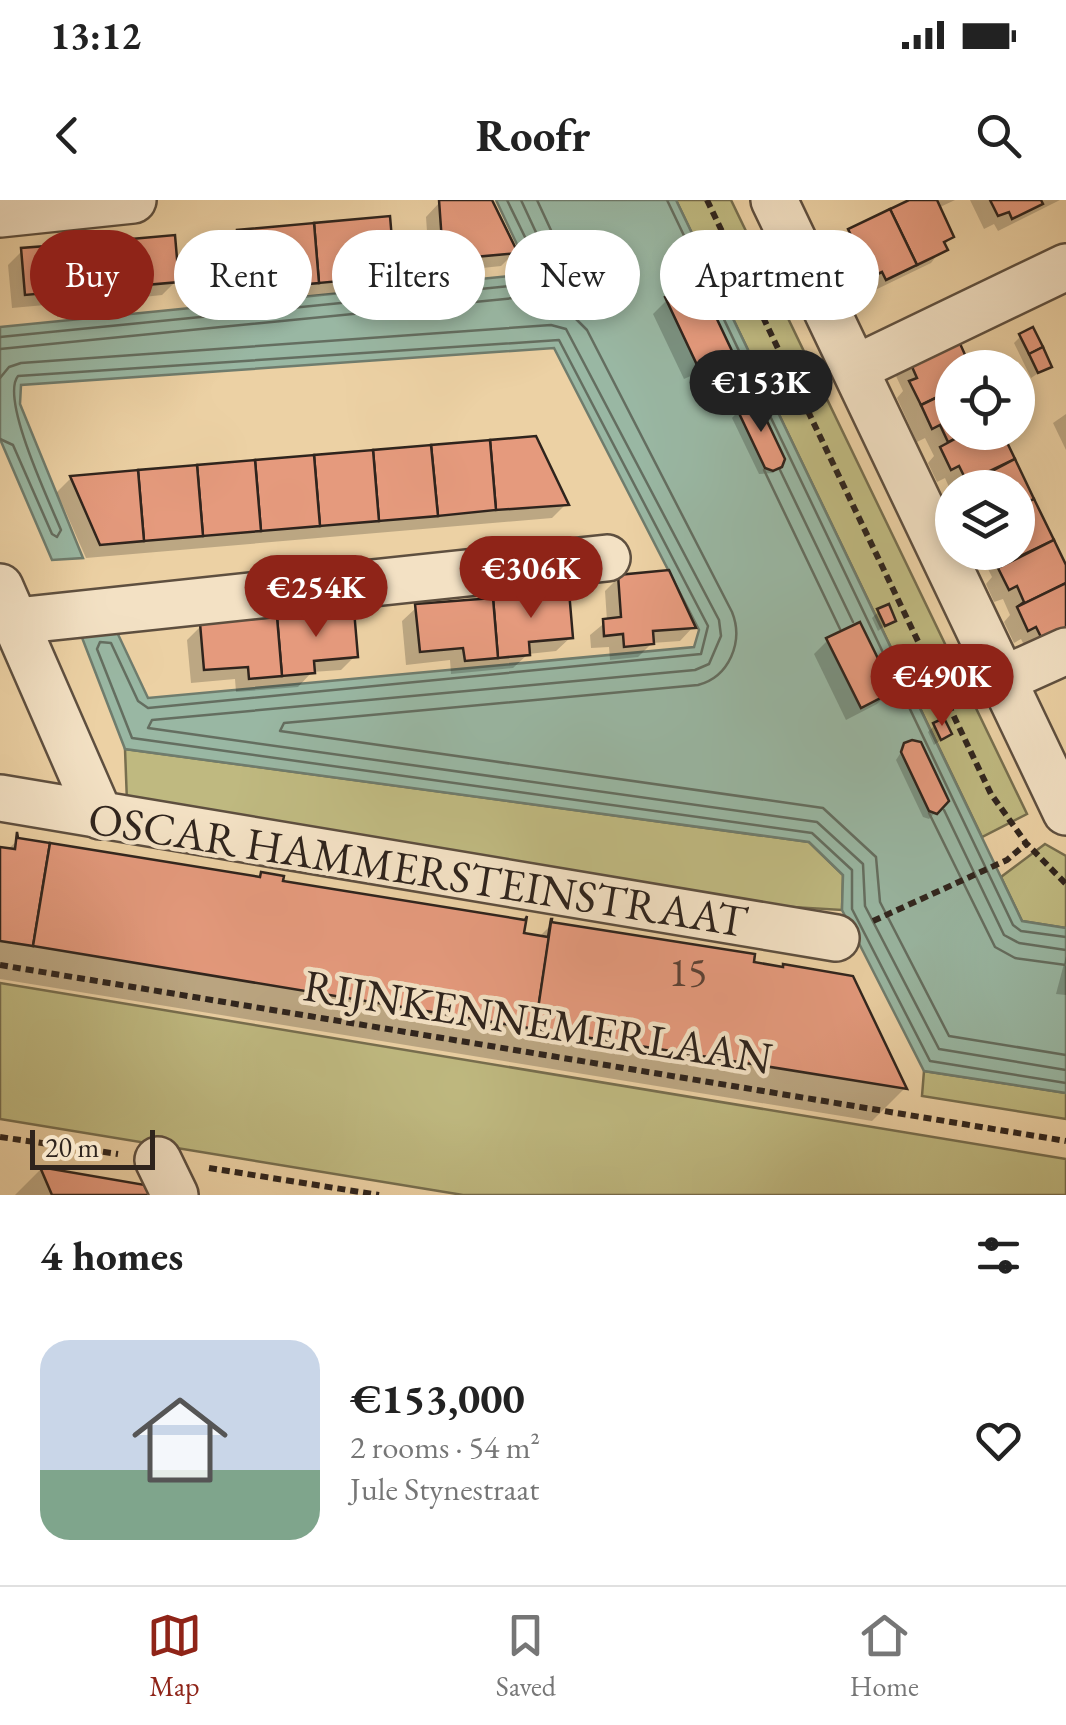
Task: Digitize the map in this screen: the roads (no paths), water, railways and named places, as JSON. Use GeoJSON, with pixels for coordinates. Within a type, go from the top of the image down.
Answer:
{"type":"FeatureCollection","features":[{"type":"Feature","properties":{"kind":"street"},"geometry":{"type":"LineString","coordinates":[[0,214],[133,200]]}},
{"type":"Feature","properties":{"kind":"street"},"geometry":{"type":"LineString","coordinates":[[774,200],[1066,812]]}},
{"type":"Feature","properties":{"kind":"street"},"geometry":{"type":"LineString","coordinates":[[856,368],[1066,267]]}},
{"type":"Feature","properties":{"kind":"street"},"geometry":{"type":"LineString","coordinates":[[100,816],[8,604],[607,558]]}},
{"type":"Feature","properties":{"kind":"street"},"geometry":{"type":"LineString","coordinates":[[1002,680],[1066,650]]}},
{"type":"Feature","properties":{"kind":"street","name":"OSCAR HAMMERSTEINSTRAAT"},"geometry":{"type":"LineString","coordinates":[[0,798],[836,938]]}},
{"type":"Feature","properties":{"kind":"water"},"geometry":{"type":"Polygon","coordinates":[[[496,200],[676,200],[690,230],[660,230],[660,320],[734,320],[1022,921],[1066,928],[1066,1093],[924,1071],[842,910],[843,875],[809,842],[125,749],[81,635],[116,630],[148,698],[694,647],[699,630],[554,348],[21,385],[20,404],[83,558],[52,560],[0,439],[0,327],[70,320],[154,320],[154,312],[174,310],[174,320],[312,320],[312,296],[332,294],[332,320],[485,320],[485,279],[505,277],[505,320],[640,320],[640,230],[510,230],[496,200]]]}}]}
